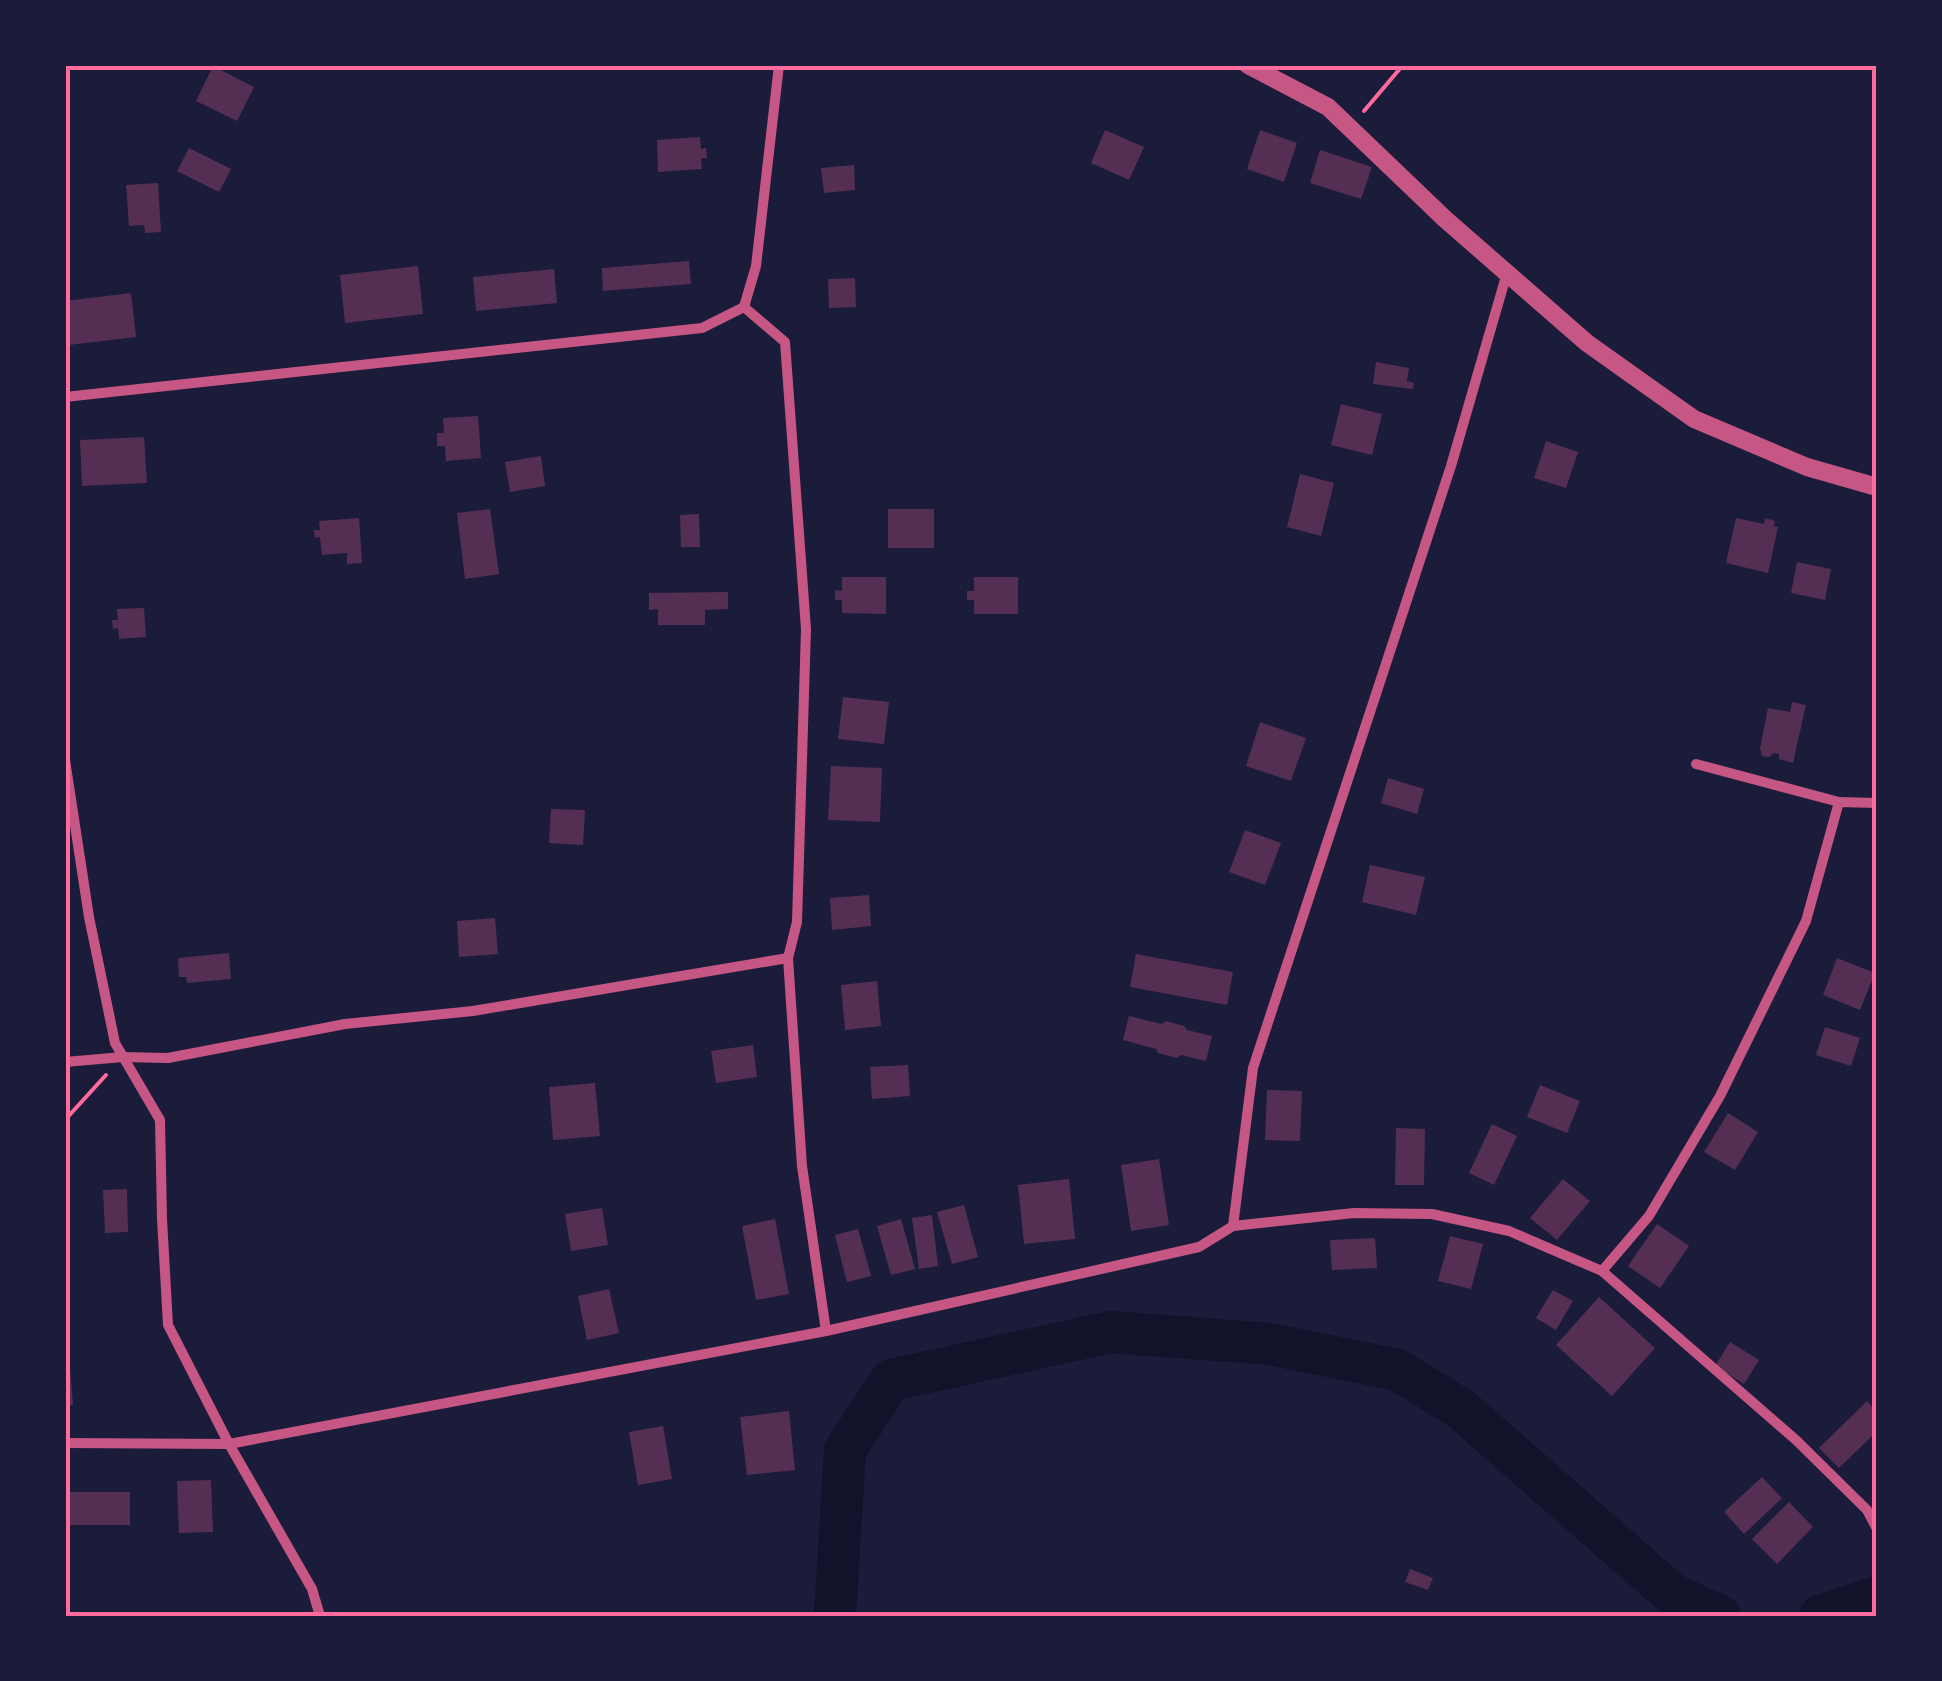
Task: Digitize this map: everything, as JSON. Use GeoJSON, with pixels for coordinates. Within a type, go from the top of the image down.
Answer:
{"type":"FeatureCollection","features":[{"type":"Feature","properties":{"kind":"street"},"geometry":{"type":"LineString","coordinates":[[65,397],[702,328],[744,307],[756,266],[779,65]]}},
{"type":"Feature","properties":{"kind":"street"},"geometry":{"type":"LineString","coordinates":[[1248,65],[1328,107],[1445,218],[1587,343],[1694,419],[1807,467],[1877,487]]}},
{"type":"Feature","properties":{"kind":"street"},"geometry":{"type":"LineString","coordinates":[[1233,1226],[1252,1068],[1451,466],[1507,273]]}},
{"type":"Feature","properties":{"kind":"street"},"geometry":{"type":"LineString","coordinates":[[744,307],[785,342],[805,610],[797,922],[788,958],[802,1166],[826,1331]]}},
{"type":"Feature","properties":{"kind":"street"},"geometry":{"type":"LineString","coordinates":[[65,760],[88,916],[114,1042],[160,1120],[168,1325],[229,1444],[312,1589],[320,1616]]}},
{"type":"Feature","properties":{"kind":"street"},"geometry":{"type":"LineString","coordinates":[[1696,764],[1839,802],[1877,803]]}},
{"type":"Feature","properties":{"kind":"street"},"geometry":{"type":"LineString","coordinates":[[1602,1272],[1649,1216],[1720,1096],[1806,921],[1839,802]]}},
{"type":"Feature","properties":{"kind":"street"},"geometry":{"type":"LineString","coordinates":[[65,1062],[168,1058],[345,1024],[473,1012],[788,958]]}},
{"type":"Feature","properties":{"kind":"street"},"geometry":{"type":"LineString","coordinates":[[65,1443],[229,1444],[826,1331],[1199,1248],[1233,1226],[1354,1213],[1432,1214],[1509,1231],[1602,1272],[1796,1440],[1867,1510],[1877,1529]]}},
{"type":"Feature","properties":{"kind":"path"},"geometry":{"type":"LineString","coordinates":[[1350,128],[1403,65]]}},
{"type":"Feature","properties":{"kind":"path"},"geometry":{"type":"LineString","coordinates":[[65,1120],[123,1057]]}},
{"type":"Feature","properties":{"kind":"building"},"geometry":{"type":"Polygon","coordinates":[[[213,66],[254,87],[237,121],[196,101],[213,66]]]}},
{"type":"Feature","properties":{"kind":"building"},"geometry":{"type":"Polygon","coordinates":[[[1105,130],[1144,147],[1129,180],[1091,163],[1105,130]]]}},
{"type":"Feature","properties":{"kind":"building"},"geometry":{"type":"Polygon","coordinates":[[[1260,130],[1297,143],[1284,182],[1247,169],[1260,130]]]}},
{"type":"Feature","properties":{"kind":"building"},"geometry":{"type":"Polygon","coordinates":[[[700,137],[707,158],[701,158],[702,169],[658,172],[657,140],[700,137]]]}},
{"type":"Feature","properties":{"kind":"building"},"geometry":{"type":"Polygon","coordinates":[[[189,148],[231,169],[219,192],[177,171],[189,148]]]}},
{"type":"Feature","properties":{"kind":"building"},"geometry":{"type":"Polygon","coordinates":[[[1320,150],[1372,167],[1361,199],[1310,183],[1320,150]]]}},
{"type":"Feature","properties":{"kind":"building"},"geometry":{"type":"Polygon","coordinates":[[[854,165],[855,190],[824,193],[821,168],[854,165]]]}},
{"type":"Feature","properties":{"kind":"building"},"geometry":{"type":"Polygon","coordinates":[[[158,183],[161,232],[145,233],[144,225],[129,226],[126,185],[158,183]]]}},
{"type":"Feature","properties":{"kind":"building"},"geometry":{"type":"Polygon","coordinates":[[[689,261],[691,284],[603,291],[602,268],[689,261]]]}},
{"type":"Feature","properties":{"kind":"building"},"geometry":{"type":"Polygon","coordinates":[[[418,266],[423,314],[345,323],[340,275],[418,266]]]}},
{"type":"Feature","properties":{"kind":"building"},"geometry":{"type":"Polygon","coordinates":[[[554,269],[557,303],[476,311],[473,277],[554,269]]]}},
{"type":"Feature","properties":{"kind":"building"},"geometry":{"type":"Polygon","coordinates":[[[855,278],[856,307],[829,308],[828,279],[855,278]]]}},
{"type":"Feature","properties":{"kind":"building"},"geometry":{"type":"Polygon","coordinates":[[[131,293],[136,337],[69,345],[65,301],[131,293]]]}},
{"type":"Feature","properties":{"kind":"building"},"geometry":{"type":"Polygon","coordinates":[[[1376,362],[1409,368],[1407,381],[1414,383],[1413,389],[1373,384],[1376,362]]]}},
{"type":"Feature","properties":{"kind":"building"},"geometry":{"type":"Polygon","coordinates":[[[1341,404],[1382,414],[1372,455],[1331,445],[1341,404]]]}},
{"type":"Feature","properties":{"kind":"building"},"geometry":{"type":"Polygon","coordinates":[[[478,416],[481,458],[446,461],[445,446],[437,446],[437,433],[444,433],[443,418],[478,416]]]}},
{"type":"Feature","properties":{"kind":"building"},"geometry":{"type":"Polygon","coordinates":[[[144,437],[147,483],[82,486],[80,440],[144,437]]]}},
{"type":"Feature","properties":{"kind":"building"},"geometry":{"type":"Polygon","coordinates":[[[1546,441],[1578,452],[1566,488],[1534,478],[1546,441]]]}},
{"type":"Feature","properties":{"kind":"building"},"geometry":{"type":"Polygon","coordinates":[[[541,456],[545,486],[510,492],[505,462],[541,456]]]}},
{"type":"Feature","properties":{"kind":"building"},"geometry":{"type":"Polygon","coordinates":[[[1300,474],[1334,483],[1321,536],[1287,527],[1300,474]]]}},
{"type":"Feature","properties":{"kind":"building"},"geometry":{"type":"Polygon","coordinates":[[[490,509],[499,574],[465,579],[457,513],[490,509]]]}},
{"type":"Feature","properties":{"kind":"building"},"geometry":{"type":"Polygon","coordinates":[[[888,509],[934,509],[934,548],[888,548],[888,509]]]}},
{"type":"Feature","properties":{"kind":"building"},"geometry":{"type":"Polygon","coordinates":[[[699,514],[700,547],[681,547],[680,515],[699,514]]]}},
{"type":"Feature","properties":{"kind":"building"},"geometry":{"type":"Polygon","coordinates":[[[359,518],[362,563],[347,564],[347,553],[322,555],[320,537],[315,538],[314,530],[320,530],[319,521],[359,518]]]}},
{"type":"Feature","properties":{"kind":"building"},"geometry":{"type":"Polygon","coordinates":[[[1736,518],[1764,524],[1765,518],[1775,521],[1774,526],[1778,527],[1768,573],[1726,563],[1736,518]]]}},
{"type":"Feature","properties":{"kind":"building"},"geometry":{"type":"Polygon","coordinates":[[[1797,562],[1831,569],[1825,600],[1791,593],[1797,562]]]}},
{"type":"Feature","properties":{"kind":"building"},"geometry":{"type":"Polygon","coordinates":[[[842,577],[886,577],[886,614],[842,613],[842,600],[835,600],[835,590],[842,591],[842,577]]]}},
{"type":"Feature","properties":{"kind":"building"},"geometry":{"type":"Polygon","coordinates":[[[974,577],[1018,577],[1018,614],[974,614],[974,600],[967,600],[967,591],[974,591],[974,577]]]}},
{"type":"Feature","properties":{"kind":"building"},"geometry":{"type":"Polygon","coordinates":[[[728,592],[728,609],[705,610],[705,625],[658,625],[658,609],[649,610],[649,593],[728,592]]]}},
{"type":"Feature","properties":{"kind":"building"},"geometry":{"type":"Polygon","coordinates":[[[144,608],[146,637],[119,639],[112,620],[118,620],[117,609],[144,608]]]}},
{"type":"Feature","properties":{"kind":"building"},"geometry":{"type":"Polygon","coordinates":[[[843,697],[889,702],[884,744],[838,739],[843,697]]]}},
{"type":"Feature","properties":{"kind":"building"},"geometry":{"type":"Polygon","coordinates":[[[1792,702],[1806,705],[1793,763],[1779,759],[1779,754],[1762,756],[1768,708],[1790,712],[1792,702]]]}},
{"type":"Feature","properties":{"kind":"building"},"geometry":{"type":"Polygon","coordinates":[[[1260,722],[1306,738],[1291,781],[1246,766],[1260,722]]]}},
{"type":"Feature","properties":{"kind":"building"},"geometry":{"type":"Polygon","coordinates":[[[831,766],[882,768],[880,822],[828,820],[831,766]]]}},
{"type":"Feature","properties":{"kind":"building"},"geometry":{"type":"Polygon","coordinates":[[[1388,778],[1424,789],[1417,814],[1381,803],[1388,778]]]}},
{"type":"Feature","properties":{"kind":"building"},"geometry":{"type":"Polygon","coordinates":[[[551,809],[585,810],[583,845],[549,843],[551,809]]]}},
{"type":"Feature","properties":{"kind":"building"},"geometry":{"type":"Polygon","coordinates":[[[1245,830],[1281,843],[1265,885],[1229,872],[1245,830]]]}},
{"type":"Feature","properties":{"kind":"building"},"geometry":{"type":"Polygon","coordinates":[[[1370,865],[1425,877],[1416,915],[1362,902],[1370,865]]]}},
{"type":"Feature","properties":{"kind":"building"},"geometry":{"type":"Polygon","coordinates":[[[869,895],[871,926],[832,930],[830,898],[869,895]]]}},
{"type":"Feature","properties":{"kind":"building"},"geometry":{"type":"Polygon","coordinates":[[[495,918],[498,954],[459,957],[457,921],[495,918]]]}},
{"type":"Feature","properties":{"kind":"building"},"geometry":{"type":"Polygon","coordinates":[[[229,953],[231,979],[187,983],[186,977],[179,977],[178,958],[229,953]]]}},
{"type":"Feature","properties":{"kind":"building"},"geometry":{"type":"Polygon","coordinates":[[[1136,954],[1233,972],[1227,1005],[1130,987],[1136,954]]]}},
{"type":"Feature","properties":{"kind":"building"},"geometry":{"type":"Polygon","coordinates":[[[1837,958],[1875,973],[1860,1010],[1823,995],[1837,958]]]}},
{"type":"Feature","properties":{"kind":"building"},"geometry":{"type":"Polygon","coordinates":[[[877,981],[881,1026],[845,1030],[841,985],[877,981]]]}},
{"type":"Feature","properties":{"kind":"building"},"geometry":{"type":"Polygon","coordinates":[[[1129,1016],[1162,1024],[1166,1021],[1212,1036],[1206,1061],[1181,1055],[1177,1058],[1123,1040],[1129,1016]]]}},
{"type":"Feature","properties":{"kind":"building"},"geometry":{"type":"Polygon","coordinates":[[[1825,1027],[1860,1038],[1851,1066],[1816,1055],[1825,1027]]]}},
{"type":"Feature","properties":{"kind":"building"},"geometry":{"type":"Polygon","coordinates":[[[753,1045],[757,1077],[716,1083],[711,1051],[753,1045]]]}},
{"type":"Feature","properties":{"kind":"building"},"geometry":{"type":"Polygon","coordinates":[[[908,1065],[910,1096],[872,1099],[870,1067],[908,1065]]]}},
{"type":"Feature","properties":{"kind":"building"},"geometry":{"type":"Polygon","coordinates":[[[595,1083],[600,1136],[553,1140],[549,1087],[595,1083]]]}},
{"type":"Feature","properties":{"kind":"building"},"geometry":{"type":"Polygon","coordinates":[[[1540,1085],[1580,1101],[1567,1133],[1527,1117],[1540,1085]]]}},
{"type":"Feature","properties":{"kind":"building"},"geometry":{"type":"Polygon","coordinates":[[[1267,1090],[1302,1091],[1300,1141],[1265,1140],[1267,1090]]]}},
{"type":"Feature","properties":{"kind":"building"},"geometry":{"type":"Polygon","coordinates":[[[1728,1113],[1758,1132],[1735,1170],[1704,1152],[1728,1113]]]}},
{"type":"Feature","properties":{"kind":"building"},"geometry":{"type":"Polygon","coordinates":[[[1492,1124],[1517,1136],[1494,1185],[1469,1173],[1492,1124]]]}},
{"type":"Feature","properties":{"kind":"building"},"geometry":{"type":"Polygon","coordinates":[[[1396,1128],[1425,1129],[1424,1185],[1395,1185],[1396,1128]]]}},
{"type":"Feature","properties":{"kind":"building"},"geometry":{"type":"Polygon","coordinates":[[[1159,1159],[1169,1225],[1131,1231],[1121,1165],[1159,1159]]]}},
{"type":"Feature","properties":{"kind":"building"},"geometry":{"type":"Polygon","coordinates":[[[1069,1179],[1075,1239],[1024,1244],[1018,1185],[1069,1179]]]}},
{"type":"Feature","properties":{"kind":"building"},"geometry":{"type":"Polygon","coordinates":[[[1563,1179],[1590,1201],[1557,1240],[1530,1218],[1563,1179]]]}},
{"type":"Feature","properties":{"kind":"building"},"geometry":{"type":"Polygon","coordinates":[[[127,1189],[128,1232],[105,1233],[103,1190],[127,1189]]]}},
{"type":"Feature","properties":{"kind":"building"},"geometry":{"type":"Polygon","coordinates":[[[964,1205],[978,1257],[952,1264],[937,1212],[964,1205]]]}},
{"type":"Feature","properties":{"kind":"building"},"geometry":{"type":"Polygon","coordinates":[[[602,1208],[608,1245],[571,1251],[565,1214],[602,1208]]]}},
{"type":"Feature","properties":{"kind":"building"},"geometry":{"type":"Polygon","coordinates":[[[932,1215],[938,1266],[919,1269],[912,1218],[932,1215]]]}},
{"type":"Feature","properties":{"kind":"building"},"geometry":{"type":"Polygon","coordinates":[[[775,1219],[789,1294],[756,1300],[742,1226],[775,1219]]]}},
{"type":"Feature","properties":{"kind":"building"},"geometry":{"type":"Polygon","coordinates":[[[901,1219],[915,1269],[891,1275],[877,1226],[901,1219]]]}},
{"type":"Feature","properties":{"kind":"building"},"geometry":{"type":"Polygon","coordinates":[[[1657,1224],[1689,1246],[1660,1288],[1628,1266],[1657,1224]]]}},
{"type":"Feature","properties":{"kind":"building"},"geometry":{"type":"Polygon","coordinates":[[[858,1229],[871,1276],[847,1282],[835,1235],[858,1229]]]}},
{"type":"Feature","properties":{"kind":"building"},"geometry":{"type":"Polygon","coordinates":[[[1450,1236],[1483,1244],[1471,1289],[1438,1281],[1450,1236]]]}},
{"type":"Feature","properties":{"kind":"building"},"geometry":{"type":"Polygon","coordinates":[[[1375,1238],[1377,1268],[1332,1270],[1330,1240],[1375,1238]]]}},
{"type":"Feature","properties":{"kind":"building"},"geometry":{"type":"Polygon","coordinates":[[[609,1289],[619,1333],[587,1340],[578,1296],[609,1289]]]}},
{"type":"Feature","properties":{"kind":"building"},"geometry":{"type":"Polygon","coordinates":[[[1553,1290],[1573,1301],[1556,1330],[1536,1318],[1553,1290]]]}},
{"type":"Feature","properties":{"kind":"building"},"geometry":{"type":"Polygon","coordinates":[[[1599,1297],[1655,1348],[1612,1396],[1556,1345],[1599,1297]]]}},
{"type":"Feature","properties":{"kind":"building"},"geometry":{"type":"Polygon","coordinates":[[[1730,1342],[1759,1360],[1744,1384],[1715,1366],[1730,1342]]]}},
{"type":"Feature","properties":{"kind":"building"},"geometry":{"type":"Polygon","coordinates":[[[69,1354],[73,1405],[65,1405],[65,1355],[69,1354]]]}},
{"type":"Feature","properties":{"kind":"building"},"geometry":{"type":"Polygon","coordinates":[[[1867,1401],[1877,1412],[1877,1431],[1839,1468],[1819,1448],[1867,1401]]]}},
{"type":"Feature","properties":{"kind":"building"},"geometry":{"type":"Polygon","coordinates":[[[789,1411],[795,1470],[747,1475],[740,1417],[789,1411]]]}},
{"type":"Feature","properties":{"kind":"building"},"geometry":{"type":"Polygon","coordinates":[[[663,1426],[672,1479],[638,1485],[629,1432],[663,1426]]]}},
{"type":"Feature","properties":{"kind":"building"},"geometry":{"type":"Polygon","coordinates":[[[1762,1477],[1782,1498],[1744,1534],[1724,1512],[1762,1477]]]}},
{"type":"Feature","properties":{"kind":"building"},"geometry":{"type":"Polygon","coordinates":[[[211,1480],[213,1532],[179,1533],[177,1481],[211,1480]]]}},
{"type":"Feature","properties":{"kind":"building"},"geometry":{"type":"Polygon","coordinates":[[[70,1492],[130,1492],[130,1525],[70,1525],[70,1492]]]}},
{"type":"Feature","properties":{"kind":"building"},"geometry":{"type":"Polygon","coordinates":[[[1789,1502],[1813,1527],[1777,1564],[1752,1539],[1789,1502]]]}},
{"type":"Feature","properties":{"kind":"building"},"geometry":{"type":"Polygon","coordinates":[[[1410,1569],[1433,1578],[1428,1590],[1405,1582],[1410,1569]]]}},
{"type":"Feature","properties":{"kind":"waterway"},"geometry":{"type":"LineString","coordinates":[[835,1616],[845,1450],[891,1380],[1111,1332],[1270,1344],[1398,1370],[1461,1409],[1672,1594],[1720,1616]]}},
{"type":"Feature","properties":{"kind":"waterway"},"geometry":{"type":"LineString","coordinates":[[1820,1616],[1877,1597]]}}]}
